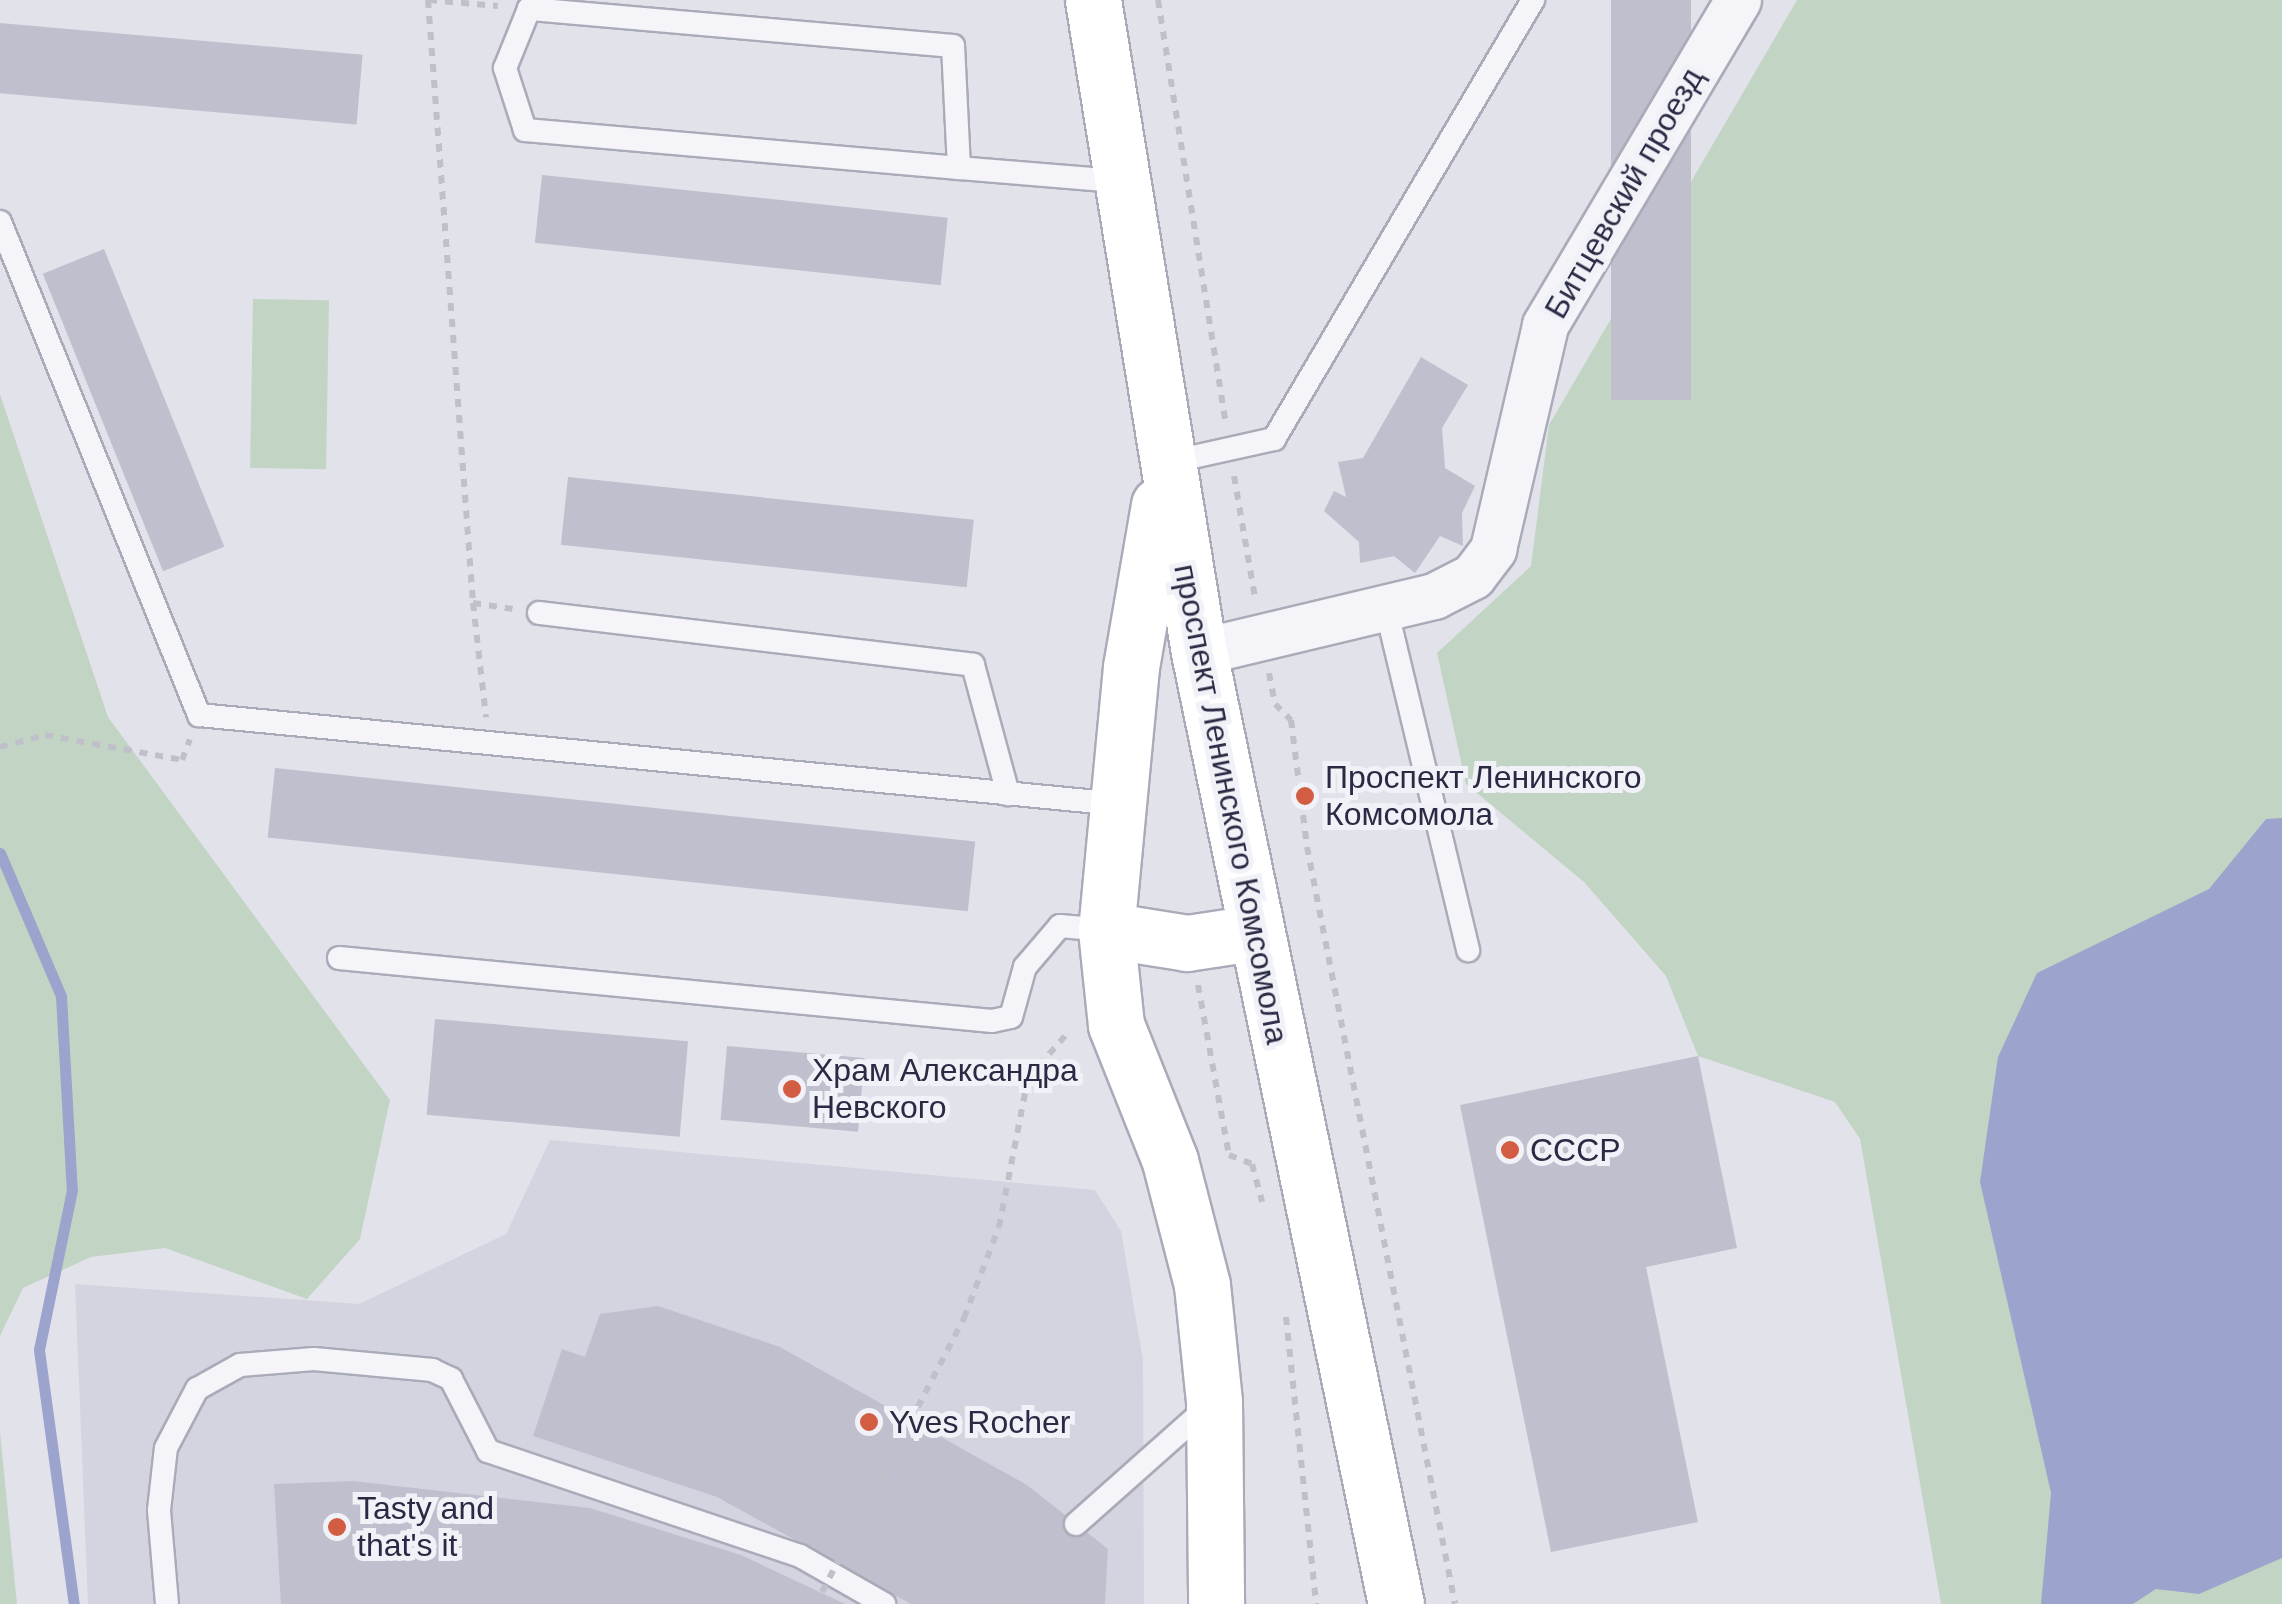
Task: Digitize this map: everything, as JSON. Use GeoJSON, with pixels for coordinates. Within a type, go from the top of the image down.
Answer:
{"type":"FeatureCollection","features":[{"type":"Feature","properties":{"kind":"main road","name":"проспект Ленинского Комсомола"},"geometry":{"type":"LineString","coordinates":[[1093,0],[1117,181],[1199,652],[1253,934],[1396,1604]]}},
{"type":"Feature","properties":{"kind":"main road"},"geometry":{"type":"LineString","coordinates":[[1166,463],[1132,667],[1106,930],[1116,1024],[1190,1230],[1214,1402],[1216,1604]]}},
{"type":"Feature","properties":{"kind":"main road"},"geometry":{"type":"LineString","coordinates":[[1132,667],[1199,652]]}},
{"type":"Feature","properties":{"kind":"main road"},"geometry":{"type":"LineString","coordinates":[[1106,930],[1187,944],[1253,934]]}},
{"type":"Feature","properties":{"kind":"main road"},"geometry":{"type":"LineString","coordinates":[[1350,1377],[1367,1604]]}},
{"type":"Feature","properties":{"kind":"street","name":"Битцевский проезд"},"geometry":{"type":"LineString","coordinates":[[1199,652],[1386,608],[1473,576],[1493,549],[1545,325],[1738,0]]}},
{"type":"Feature","properties":{"kind":"lane"},"geometry":{"type":"LineString","coordinates":[[1166,463],[1274,439],[1533,0]]}},
{"type":"Feature","properties":{"kind":"lane"},"geometry":{"type":"LineString","coordinates":[[959,168],[952,46],[529,8],[506,68],[524,130],[959,168],[1117,181]]}},
{"type":"Feature","properties":{"kind":"lane"},"geometry":{"type":"LineString","coordinates":[[0,222],[198,714],[1118,804]]}},
{"type":"Feature","properties":{"kind":"lane"},"geometry":{"type":"LineString","coordinates":[[1386,608],[1468,950]]}},
{"type":"Feature","properties":{"kind":"lane"},"geometry":{"type":"LineString","coordinates":[[539,614],[973,665],[1008,794]]}},
{"type":"Feature","properties":{"kind":"lane"},"geometry":{"type":"LineString","coordinates":[[339,958],[992,1021],[1010,1017],[1025,967],[1060,926],[1106,930]]}},
{"type":"Feature","properties":{"kind":"lane"},"geometry":{"type":"LineString","coordinates":[[166,1604],[159,1510],[166,1448],[196,1389],[240,1365],[314,1359],[432,1370],[451,1379],[488,1451],[800,1556],[884,1604]]}},
{"type":"Feature","properties":{"kind":"lane"},"geometry":{"type":"LineString","coordinates":[[1076,1524],[1158,1442],[1214,1402]]}},
{"type":"Feature","properties":{"kind":"path"},"geometry":{"type":"LineString","coordinates":[[490,743],[473,603],[428,0],[529,8]]}},
{"type":"Feature","properties":{"kind":"path"},"geometry":{"type":"LineString","coordinates":[[473,603],[539,614]]}},
{"type":"Feature","properties":{"kind":"path"},"geometry":{"type":"LineString","coordinates":[[0,746],[45,734],[182,760],[198,714]]}},
{"type":"Feature","properties":{"kind":"path"},"geometry":{"type":"LineString","coordinates":[[1328,955],[1455,1604]]}},
{"type":"Feature","properties":{"kind":"path"},"geometry":{"type":"LineString","coordinates":[[1197,978],[1229,1155],[1252,1164],[1265,1213]]}},
{"type":"Feature","properties":{"kind":"path"},"geometry":{"type":"LineString","coordinates":[[822,1592],[964,1318],[999,1226],[1028,1078],[1065,1036]]}},
{"type":"Feature","properties":{"kind":"path"},"geometry":{"type":"LineString","coordinates":[[1283,1300],[1313,1506],[1316,1604]]}},
{"type":"Feature","properties":{"kind":"shaded area"},"geometry":{"type":"Polygon","coordinates":[[[550,1140],[1095,1190],[1121,1231],[1143,1360],[1144,1604],[88,1604],[75,1284],[359,1304],[506,1234],[550,1140]]]}},
{"type":"Feature","properties":{"kind":"green space"},"geometry":{"type":"Polygon","coordinates":[[[1797,0],[2282,0],[2282,1604],[1941,1604],[1860,1139],[1835,1102],[1698,1056],[1666,976],[1584,882],[1466,784],[1437,653],[1531,566],[1549,425],[1797,0]]]}},
{"type":"Feature","properties":{"kind":"green space"},"geometry":{"type":"Polygon","coordinates":[[[253,299],[329,300],[326,469],[250,468],[253,299]]]}},
{"type":"Feature","properties":{"kind":"green space"},"geometry":{"type":"Polygon","coordinates":[[[0,394],[108,717],[390,1100],[360,1239],[307,1299],[165,1248],[91,1257],[23,1288],[0,1336],[0,394]]]}},
{"type":"Feature","properties":{"kind":"green space"},"geometry":{"type":"Polygon","coordinates":[[[0,1432],[17,1604],[0,1604],[0,1432]]]}},
{"type":"Feature","properties":{"kind":"water"},"geometry":{"type":"Polygon","coordinates":[[[2282,818],[2282,1558],[2199,1594],[2156,1589],[2133,1604],[2041,1604],[2051,1493],[1980,1182],[1998,1057],[2037,973],[2209,889],[2266,819],[2282,818]]]}},
{"type":"Feature","properties":{"kind":"building"},"geometry":{"type":"Polygon","coordinates":[[[1611,0],[1691,0],[1691,400],[1611,400],[1611,0]]]}},
{"type":"Feature","properties":{"kind":"building"},"geometry":{"type":"Polygon","coordinates":[[[0,23],[363,55],[357,124],[0,93],[0,23]]]}},
{"type":"Feature","properties":{"kind":"building"},"geometry":{"type":"Polygon","coordinates":[[[542,175],[948,218],[941,285],[535,243],[542,175]]]}},
{"type":"Feature","properties":{"kind":"building"},"geometry":{"type":"Polygon","coordinates":[[[104,249],[224,547],[163,571],[43,274],[104,249]]]}},
{"type":"Feature","properties":{"kind":"building"},"geometry":{"type":"Polygon","coordinates":[[[1421,357],[1468,385],[1442,428],[1445,468],[1475,486],[1462,513],[1463,546],[1440,536],[1415,573],[1394,556],[1360,563],[1359,542],[1324,511],[1334,491],[1346,497],[1338,462],[1363,458],[1421,357]]]}},
{"type":"Feature","properties":{"kind":"building"},"geometry":{"type":"Polygon","coordinates":[[[568,477],[974,520],[967,587],[561,545],[568,477]]]}},
{"type":"Feature","properties":{"kind":"building"},"geometry":{"type":"Polygon","coordinates":[[[275,768],[975,842],[968,911],[268,838],[275,768]]]}},
{"type":"Feature","properties":{"kind":"building"},"geometry":{"type":"Polygon","coordinates":[[[435,1019],[688,1041],[680,1137],[427,1115],[435,1019]]]}},
{"type":"Feature","properties":{"kind":"building","name":"Храм Александра Невского"},"geometry":{"type":"Polygon","coordinates":[[[727,1046],[864,1058],[858,1132],[721,1120],[727,1046]]]}},
{"type":"Feature","properties":{"kind":"building"},"geometry":{"type":"Polygon","coordinates":[[[1698,1056],[1737,1248],[1646,1267],[1698,1522],[1551,1552],[1460,1105],[1698,1056]]]}},
{"type":"Feature","properties":{"kind":"building"},"geometry":{"type":"Polygon","coordinates":[[[658,1306],[780,1347],[1027,1485],[1108,1549],[1105,1604],[911,1604],[717,1497],[533,1436],[562,1349],[585,1357],[600,1314],[658,1306]]]}},
{"type":"Feature","properties":{"kind":"building"},"geometry":{"type":"Polygon","coordinates":[[[353,1481],[590,1508],[741,1555],[845,1604],[281,1604],[274,1484],[353,1481]]]}},
{"type":"Feature","properties":{"kind":"waterway"},"geometry":{"type":"LineString","coordinates":[[0,853],[61,996],[72,1190],[39,1350],[74,1604]]}},
{"type":"Feature","properties":{"kind":"place","name":"Проспект Ленинского Комсомола"},"geometry":{"type":"Point","coordinates":[1305,796]}},
{"type":"Feature","properties":{"kind":"place","name":"Храм Александра Невского"},"geometry":{"type":"Point","coordinates":[792,1089]}},
{"type":"Feature","properties":{"kind":"place","name":"СССР"},"geometry":{"type":"Point","coordinates":[1510,1150]}},
{"type":"Feature","properties":{"kind":"place","name":"Yves Rocher"},"geometry":{"type":"Point","coordinates":[869,1422]}},
{"type":"Feature","properties":{"kind":"place","name":"Tasty and that's it"},"geometry":{"type":"Point","coordinates":[337,1527]}}]}
